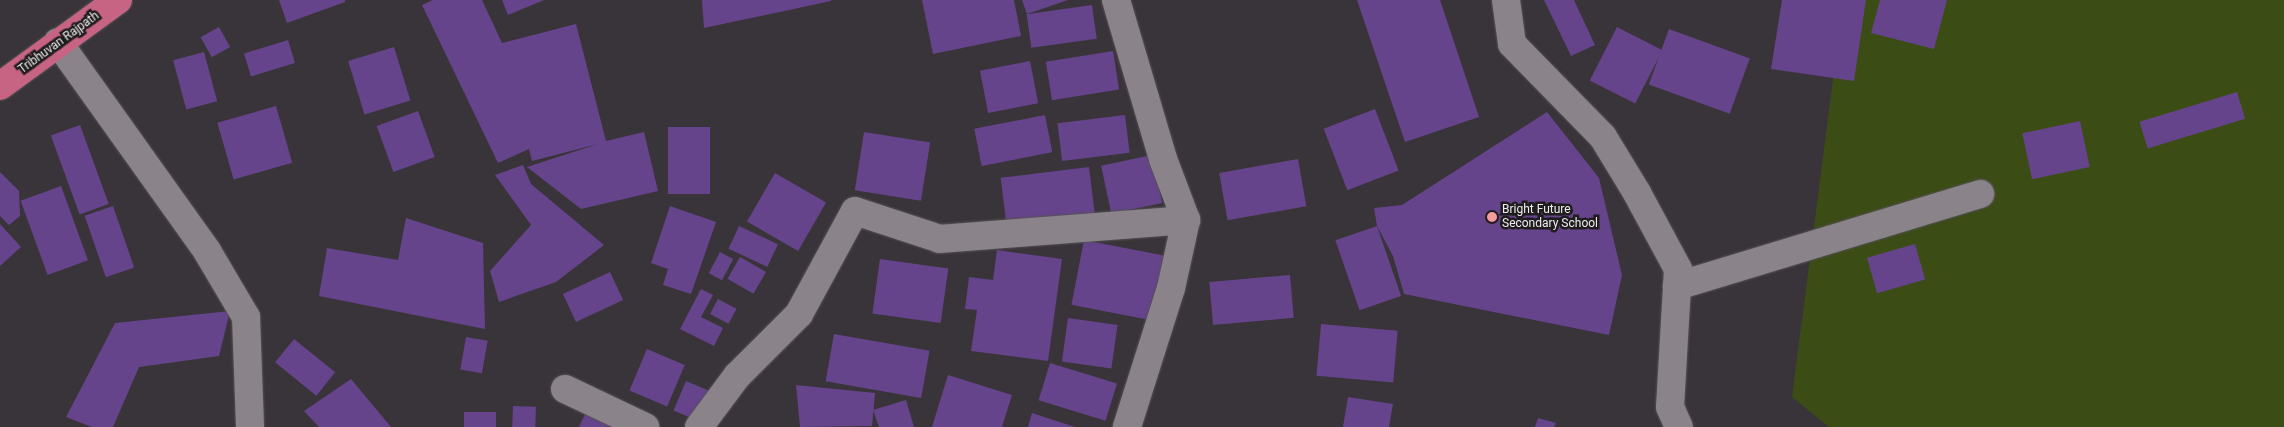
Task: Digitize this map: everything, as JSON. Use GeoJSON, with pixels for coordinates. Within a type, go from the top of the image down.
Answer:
{"type":"FeatureCollection","features":[{"type":"Feature","properties":{"kind":"highway","name":"Tribhuvan Rajpath"},"geometry":{"type":"LineString","coordinates":[[0,86],[118,0]]}},
{"type":"Feature","properties":{"kind":"street"},"geometry":{"type":"LineString","coordinates":[[1116,0],[1163,159],[1186,220],[1171,288],[1127,427]]}},
{"type":"Feature","properties":{"kind":"street"},"geometry":{"type":"LineString","coordinates":[[1506,0],[1512,44],[1603,137],[1638,192],[1678,269],[1670,407],[1679,427]]}},
{"type":"Feature","properties":{"kind":"street"},"geometry":{"type":"LineString","coordinates":[[58,42],[207,251],[246,317],[250,427]]}},
{"type":"Feature","properties":{"kind":"street"},"geometry":{"type":"LineString","coordinates":[[1677,286],[1980,194]]}},
{"type":"Feature","properties":{"kind":"street"},"geometry":{"type":"LineString","coordinates":[[698,427],[737,376],[799,314],[855,211],[940,240],[1186,220]]}},
{"type":"Feature","properties":{"kind":"street"},"geometry":{"type":"LineString","coordinates":[[565,389],[645,427]]}},
{"type":"Feature","properties":{"kind":"green space"},"geometry":{"type":"Polygon","coordinates":[[[1825,0],[2284,0],[2284,427],[1829,427],[1792,397],[1839,33],[1825,0]]]}},
{"type":"Feature","properties":{"kind":"building"},"geometry":{"type":"Polygon","coordinates":[[[279,0],[345,0],[345,2],[287,23],[279,0]]]}},
{"type":"Feature","properties":{"kind":"building"},"geometry":{"type":"Polygon","coordinates":[[[433,0],[482,0],[502,43],[576,24],[606,141],[644,132],[658,191],[581,209],[527,167],[598,144],[532,161],[529,149],[498,163],[422,5],[433,0]]]}},
{"type":"Feature","properties":{"kind":"building"},"geometry":{"type":"Polygon","coordinates":[[[502,0],[544,0],[508,15],[502,0]]]}},
{"type":"Feature","properties":{"kind":"building"},"geometry":{"type":"Polygon","coordinates":[[[702,0],[831,0],[831,1],[704,28],[702,0]]]}},
{"type":"Feature","properties":{"kind":"building"},"geometry":{"type":"Polygon","coordinates":[[[922,0],[1014,0],[1021,36],[933,54],[922,0]]]}},
{"type":"Feature","properties":{"kind":"building"},"geometry":{"type":"Polygon","coordinates":[[[1022,0],[1068,0],[1027,14],[1022,0]]]}},
{"type":"Feature","properties":{"kind":"building"},"geometry":{"type":"Polygon","coordinates":[[[1357,0],[1440,0],[1479,117],[1405,142],[1357,0]]]}},
{"type":"Feature","properties":{"kind":"building"},"geometry":{"type":"Polygon","coordinates":[[[1544,0],[1574,0],[1595,45],[1571,56],[1544,0]]]}},
{"type":"Feature","properties":{"kind":"building"},"geometry":{"type":"Polygon","coordinates":[[[1782,0],[1866,0],[1854,81],[1771,69],[1782,0]]]}},
{"type":"Feature","properties":{"kind":"building"},"geometry":{"type":"Polygon","coordinates":[[[1880,0],[1947,0],[1934,49],[1871,33],[1880,0]]]}},
{"type":"Feature","properties":{"kind":"building"},"geometry":{"type":"Polygon","coordinates":[[[1092,5],[1097,39],[1031,48],[1027,14],[1092,5]]]}},
{"type":"Feature","properties":{"kind":"building"},"geometry":{"type":"Polygon","coordinates":[[[219,27],[230,47],[212,57],[201,37],[219,27]]]}},
{"type":"Feature","properties":{"kind":"building"},"geometry":{"type":"Polygon","coordinates":[[[1617,27],[1662,50],[1635,104],[1590,80],[1617,27]]]}},
{"type":"Feature","properties":{"kind":"building"},"geometry":{"type":"Polygon","coordinates":[[[1669,29],[1750,58],[1730,114],[1649,84],[1669,29]]]}},
{"type":"Feature","properties":{"kind":"building"},"geometry":{"type":"Polygon","coordinates":[[[288,40],[295,63],[251,76],[244,53],[288,40]]]}},
{"type":"Feature","properties":{"kind":"building"},"geometry":{"type":"Polygon","coordinates":[[[394,47],[410,101],[364,115],[348,61],[394,47]]]}},
{"type":"Feature","properties":{"kind":"building"},"geometry":{"type":"Polygon","coordinates":[[[1113,51],[1119,90],[1052,100],[1046,62],[1113,51]]]}},
{"type":"Feature","properties":{"kind":"building"},"geometry":{"type":"Polygon","coordinates":[[[204,52],[217,101],[186,110],[173,60],[204,52]]]}},
{"type":"Feature","properties":{"kind":"building"},"geometry":{"type":"Polygon","coordinates":[[[1030,61],[1038,103],[988,113],[980,71],[1030,61]]]}},
{"type":"Feature","properties":{"kind":"building"},"geometry":{"type":"Polygon","coordinates":[[[2237,92],[2245,119],[2148,149],[2139,122],[2237,92]]]}},
{"type":"Feature","properties":{"kind":"building"},"geometry":{"type":"Polygon","coordinates":[[[276,106],[292,163],[234,180],[217,123],[276,106]]]}},
{"type":"Feature","properties":{"kind":"building"},"geometry":{"type":"Polygon","coordinates":[[[1375,109],[1399,171],[1347,190],[1324,129],[1375,109]]]}},
{"type":"Feature","properties":{"kind":"building"},"geometry":{"type":"Polygon","coordinates":[[[418,111],[435,157],[393,172],[377,126],[418,111]]]}},
{"type":"Feature","properties":{"kind":"building","name":"Bright Future Secondary School"},"geometry":{"type":"Polygon","coordinates":[[[1547,112],[1599,178],[1622,275],[1609,335],[1404,294],[1393,256],[1377,226],[1374,208],[1402,205],[1547,112]]]}},
{"type":"Feature","properties":{"kind":"building"},"geometry":{"type":"Polygon","coordinates":[[[1045,115],[1052,152],[982,166],[974,129],[1045,115]]]}},
{"type":"Feature","properties":{"kind":"building"},"geometry":{"type":"Polygon","coordinates":[[[1125,115],[1130,153],[1062,161],[1058,123],[1125,115]]]}},
{"type":"Feature","properties":{"kind":"building"},"geometry":{"type":"Polygon","coordinates":[[[2080,121],[2090,167],[2032,179],[2022,133],[2080,121]]]}},
{"type":"Feature","properties":{"kind":"building"},"geometry":{"type":"Polygon","coordinates":[[[80,125],[109,204],[80,215],[51,136],[80,125]]]}},
{"type":"Feature","properties":{"kind":"building"},"geometry":{"type":"Polygon","coordinates":[[[668,127],[710,127],[710,194],[668,194],[668,127]]]}},
{"type":"Feature","properties":{"kind":"building"},"geometry":{"type":"Polygon","coordinates":[[[864,132],[930,142],[921,201],[855,190],[864,132]]]}},
{"type":"Feature","properties":{"kind":"building"},"geometry":{"type":"Polygon","coordinates":[[[1152,155],[1162,203],[1111,214],[1101,166],[1152,155]]]}},
{"type":"Feature","properties":{"kind":"building"},"geometry":{"type":"Polygon","coordinates":[[[1298,159],[1306,206],[1228,220],[1219,173],[1298,159]]]}},
{"type":"Feature","properties":{"kind":"building"},"geometry":{"type":"Polygon","coordinates":[[[523,165],[531,184],[604,245],[556,282],[499,302],[490,271],[531,225],[495,175],[523,165]]]}},
{"type":"Feature","properties":{"kind":"building"},"geometry":{"type":"Polygon","coordinates":[[[1089,167],[1095,217],[1007,227],[1001,178],[1089,167]]]}},
{"type":"Feature","properties":{"kind":"building"},"geometry":{"type":"Polygon","coordinates":[[[0,172],[19,191],[20,216],[9,225],[0,216],[0,172]]]}},
{"type":"Feature","properties":{"kind":"building"},"geometry":{"type":"Polygon","coordinates":[[[775,173],[826,203],[798,251],[747,221],[775,173]]]}},
{"type":"Feature","properties":{"kind":"building"},"geometry":{"type":"Polygon","coordinates":[[[61,186],[88,260],[48,275],[21,201],[61,186]]]}},
{"type":"Feature","properties":{"kind":"building"},"geometry":{"type":"Polygon","coordinates":[[[113,206],[134,267],[106,277],[85,216],[113,206]]]}},
{"type":"Feature","properties":{"kind":"building"},"geometry":{"type":"Polygon","coordinates":[[[670,206],[716,222],[691,294],[663,285],[668,269],[651,263],[670,206]]]}},
{"type":"Feature","properties":{"kind":"building"},"geometry":{"type":"Polygon","coordinates":[[[406,218],[483,243],[485,329],[319,296],[327,248],[398,260],[406,218]]]}},
{"type":"Feature","properties":{"kind":"building"},"geometry":{"type":"Polygon","coordinates":[[[0,224],[21,247],[0,266],[0,224]]]}},
{"type":"Feature","properties":{"kind":"building"},"geometry":{"type":"Polygon","coordinates":[[[739,226],[778,244],[767,267],[728,249],[739,226]]]}},
{"type":"Feature","properties":{"kind":"building"},"geometry":{"type":"Polygon","coordinates":[[[1377,226],[1401,296],[1359,310],[1335,240],[1377,226]]]}},
{"type":"Feature","properties":{"kind":"building"},"geometry":{"type":"Polygon","coordinates":[[[1084,240],[1164,255],[1151,320],[1071,305],[1084,240]]]}},
{"type":"Feature","properties":{"kind":"building"},"geometry":{"type":"Polygon","coordinates":[[[1915,244],[1925,280],[1877,293],[1867,258],[1915,244]]]}},
{"type":"Feature","properties":{"kind":"building"},"geometry":{"type":"Polygon","coordinates":[[[997,250],[1062,259],[1048,361],[971,351],[977,310],[965,309],[969,277],[993,280],[997,250]]]}},
{"type":"Feature","properties":{"kind":"building"},"geometry":{"type":"Polygon","coordinates":[[[720,252],[733,259],[722,280],[709,273],[720,252]]]}},
{"type":"Feature","properties":{"kind":"building"},"geometry":{"type":"Polygon","coordinates":[[[740,257],[766,272],[753,294],[728,279],[740,257]]]}},
{"type":"Feature","properties":{"kind":"building"},"geometry":{"type":"Polygon","coordinates":[[[880,259],[948,269],[941,323],[872,313],[880,259]]]}},
{"type":"Feature","properties":{"kind":"building"},"geometry":{"type":"Polygon","coordinates":[[[610,272],[623,300],[576,322],[563,294],[610,272]]]}},
{"type":"Feature","properties":{"kind":"building"},"geometry":{"type":"Polygon","coordinates":[[[1290,275],[1294,318],[1213,325],[1209,282],[1290,275]]]}},
{"type":"Feature","properties":{"kind":"building"},"geometry":{"type":"Polygon","coordinates":[[[701,289],[713,295],[701,317],[723,328],[714,346],[680,329],[701,289]]]}},
{"type":"Feature","properties":{"kind":"building"},"geometry":{"type":"Polygon","coordinates":[[[718,299],[737,309],[729,324],[710,314],[718,299]]]}},
{"type":"Feature","properties":{"kind":"building"},"geometry":{"type":"Polygon","coordinates":[[[230,311],[219,356],[139,367],[113,427],[92,427],[66,417],[115,323],[230,311]]]}},
{"type":"Feature","properties":{"kind":"building"},"geometry":{"type":"Polygon","coordinates":[[[1068,318],[1118,325],[1111,369],[1062,362],[1068,318]]]}},
{"type":"Feature","properties":{"kind":"building"},"geometry":{"type":"Polygon","coordinates":[[[1321,324],[1398,331],[1393,383],[1316,376],[1321,324]]]}},
{"type":"Feature","properties":{"kind":"building"},"geometry":{"type":"Polygon","coordinates":[[[834,334],[930,351],[921,398],[826,381],[834,334]]]}},
{"type":"Feature","properties":{"kind":"building"},"geometry":{"type":"Polygon","coordinates":[[[466,337],[488,341],[482,373],[460,369],[466,337]]]}},
{"type":"Feature","properties":{"kind":"building"},"geometry":{"type":"Polygon","coordinates":[[[294,339],[335,372],[316,396],[275,362],[294,339]]]}},
{"type":"Feature","properties":{"kind":"building"},"geometry":{"type":"Polygon","coordinates":[[[647,349],[685,365],[667,406],[629,390],[647,349]]]}},
{"type":"Feature","properties":{"kind":"building"},"geometry":{"type":"Polygon","coordinates":[[[1050,363],[1117,383],[1106,421],[1039,400],[1050,363]]]}},
{"type":"Feature","properties":{"kind":"building"},"geometry":{"type":"Polygon","coordinates":[[[948,375],[1012,395],[1002,427],[932,427],[948,375]]]}},
{"type":"Feature","properties":{"kind":"building"},"geometry":{"type":"Polygon","coordinates":[[[351,379],[391,427],[319,427],[304,411],[351,379]]]}},
{"type":"Feature","properties":{"kind":"building"},"geometry":{"type":"Polygon","coordinates":[[[686,381],[709,391],[697,420],[673,410],[686,381]]]}},
{"type":"Feature","properties":{"kind":"building"},"geometry":{"type":"Polygon","coordinates":[[[796,385],[875,393],[872,426],[800,427],[796,385]]]}},
{"type":"Feature","properties":{"kind":"building"},"geometry":{"type":"Polygon","coordinates":[[[1348,397],[1393,404],[1389,427],[1343,427],[1348,397]]]}},
{"type":"Feature","properties":{"kind":"building"},"geometry":{"type":"Polygon","coordinates":[[[906,400],[914,427],[879,427],[873,410],[906,400]]]}},
{"type":"Feature","properties":{"kind":"building"},"geometry":{"type":"Polygon","coordinates":[[[513,406],[536,407],[535,427],[512,427],[513,406]]]}},
{"type":"Feature","properties":{"kind":"building"},"geometry":{"type":"Polygon","coordinates":[[[589,406],[631,427],[579,427],[589,406]]]}},
{"type":"Feature","properties":{"kind":"building"},"geometry":{"type":"Polygon","coordinates":[[[464,412],[496,412],[496,427],[464,427],[464,412]]]}},
{"type":"Feature","properties":{"kind":"building"},"geometry":{"type":"Polygon","coordinates":[[[1032,413],[1075,427],[1028,427],[1032,413]]]}},
{"type":"Feature","properties":{"kind":"building"},"geometry":{"type":"Polygon","coordinates":[[[1538,418],[1556,423],[1554,427],[1535,427],[1538,418]]]}},
{"type":"Feature","properties":{"kind":"place","name":"Bright Future Secondary School"},"geometry":{"type":"Point","coordinates":[1492,217]}}]}
